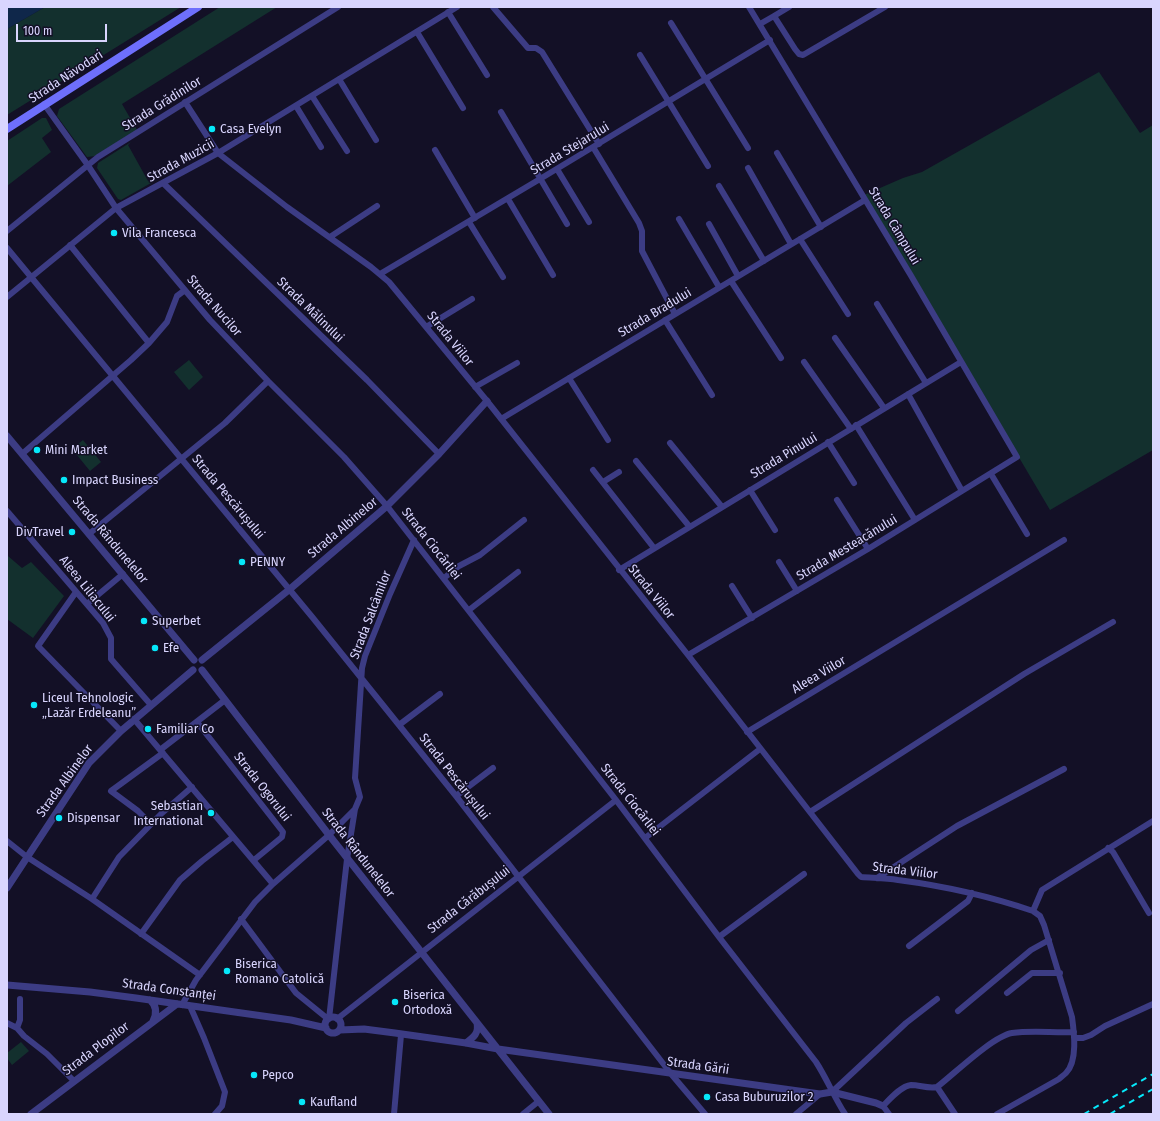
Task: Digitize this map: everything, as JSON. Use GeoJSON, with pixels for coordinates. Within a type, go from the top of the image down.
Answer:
{"type":"FeatureCollection","features":[{"type":"Feature","properties":{"kind":"main road","name":"Strada Năvodari"},"geometry":{"type":"LineString","coordinates":[[7,129],[198,7]]}},
{"type":"Feature","properties":{"kind":"street","name":"Strada Grădinilor"},"geometry":{"type":"LineString","coordinates":[[7,231],[88,164],[338,7]]}},
{"type":"Feature","properties":{"kind":"street","name":"Strada Muzicii"},"geometry":{"type":"LineString","coordinates":[[7,297],[116,208],[218,153],[457,7]]}},
{"type":"Feature","properties":{"kind":"street"},"geometry":{"type":"LineString","coordinates":[[493,7],[528,48],[536,48],[542,52],[639,223],[642,232],[642,251],[675,314]]}},
{"type":"Feature","properties":{"kind":"street","name":"Strada Câmpului"},"geometry":{"type":"LineString","coordinates":[[750,7],[910,274],[1017,457]]}},
{"type":"Feature","properties":{"kind":"street"},"geometry":{"type":"LineString","coordinates":[[760,24],[789,7]]}},
{"type":"Feature","properties":{"kind":"street"},"geometry":{"type":"LineString","coordinates":[[774,16],[795,49],[799,54],[803,55],[885,7]]}},
{"type":"Feature","properties":{"kind":"street"},"geometry":{"type":"LineString","coordinates":[[448,12],[487,75]]}},
{"type":"Feature","properties":{"kind":"street"},"geometry":{"type":"LineString","coordinates":[[671,23],[748,148]]}},
{"type":"Feature","properties":{"kind":"street"},"geometry":{"type":"LineString","coordinates":[[416,32],[463,108]]}},
{"type":"Feature","properties":{"kind":"street","name":"Strada Stejarului"},"geometry":{"type":"LineString","coordinates":[[380,274],[508,199],[770,40]]}},
{"type":"Feature","properties":{"kind":"street"},"geometry":{"type":"LineString","coordinates":[[640,55],[708,166]]}},
{"type":"Feature","properties":{"kind":"street"},"geometry":{"type":"LineString","coordinates":[[339,79],[376,140]]}},
{"type":"Feature","properties":{"kind":"street"},"geometry":{"type":"LineString","coordinates":[[312,96],[347,151]]}},
{"type":"Feature","properties":{"kind":"street","name":"Strada Viilor"},"geometry":{"type":"LineString","coordinates":[[185,102],[218,153],[389,282],[487,401],[861,877],[932,885],[972,893],[1033,911]]}},
{"type":"Feature","properties":{"kind":"street","name":"Strada Nucilor"},"geometry":{"type":"LineString","coordinates":[[44,104],[88,164],[116,208],[210,320],[344,457],[387,506]]}},
{"type":"Feature","properties":{"kind":"street"},"geometry":{"type":"LineString","coordinates":[[296,106],[321,147]]}},
{"type":"Feature","properties":{"kind":"street"},"geometry":{"type":"LineString","coordinates":[[501,112],[567,224]]}},
{"type":"Feature","properties":{"kind":"street"},"geometry":{"type":"LineString","coordinates":[[435,150],[503,277]]}},
{"type":"Feature","properties":{"kind":"street"},"geometry":{"type":"LineString","coordinates":[[777,153],[821,227]]}},
{"type":"Feature","properties":{"kind":"street"},"geometry":{"type":"LineString","coordinates":[[748,168],[791,244]]}},
{"type":"Feature","properties":{"kind":"street"},"geometry":{"type":"LineString","coordinates":[[557,169],[589,222]]}},
{"type":"Feature","properties":{"kind":"street","name":"Strada Mălinului"},"geometry":{"type":"LineString","coordinates":[[163,183],[367,380],[439,454]]}},
{"type":"Feature","properties":{"kind":"street"},"geometry":{"type":"LineString","coordinates":[[719,186],[764,261]]}},
{"type":"Feature","properties":{"kind":"street"},"geometry":{"type":"LineString","coordinates":[[508,199],[553,275]]}},
{"type":"Feature","properties":{"kind":"street","name":"Strada Bradului"},"geometry":{"type":"LineString","coordinates":[[501,419],[865,200]]}},
{"type":"Feature","properties":{"kind":"street"},"geometry":{"type":"LineString","coordinates":[[330,237],[377,206]]}},
{"type":"Feature","properties":{"kind":"street"},"geometry":{"type":"LineString","coordinates":[[678,219],[719,287]]}},
{"type":"Feature","properties":{"kind":"street"},"geometry":{"type":"LineString","coordinates":[[708,224],[738,276]]}},
{"type":"Feature","properties":{"kind":"street"},"geometry":{"type":"LineString","coordinates":[[800,239],[848,314]]}},
{"type":"Feature","properties":{"kind":"street"},"geometry":{"type":"LineString","coordinates":[[70,245],[149,343]]}},
{"type":"Feature","properties":{"kind":"street","name":"Strada Pescărușului"},"geometry":{"type":"LineString","coordinates":[[7,248],[362,678],[456,796],[672,1075],[705,1114]]}},
{"type":"Feature","properties":{"kind":"street"},"geometry":{"type":"LineString","coordinates":[[731,281],[781,358]]}},
{"type":"Feature","properties":{"kind":"street"},"geometry":{"type":"LineString","coordinates":[[22,454],[149,343],[167,322],[177,296],[185,290]]}},
{"type":"Feature","properties":{"kind":"street"},"geometry":{"type":"LineString","coordinates":[[426,327],[472,299]]}},
{"type":"Feature","properties":{"kind":"street"},"geometry":{"type":"LineString","coordinates":[[877,304],[926,383]]}},
{"type":"Feature","properties":{"kind":"street"},"geometry":{"type":"LineString","coordinates":[[665,320],[712,395]]}},
{"type":"Feature","properties":{"kind":"street"},"geometry":{"type":"LineString","coordinates":[[835,338],[884,408]]}},
{"type":"Feature","properties":{"kind":"street"},"geometry":{"type":"LineString","coordinates":[[804,362],[853,427],[915,520]]}},
{"type":"Feature","properties":{"kind":"street","name":"Strada Pinului"},"geometry":{"type":"LineString","coordinates":[[619,570],[689,526],[961,362]]}},
{"type":"Feature","properties":{"kind":"street"},"geometry":{"type":"LineString","coordinates":[[475,387],[517,363]]}},
{"type":"Feature","properties":{"kind":"street"},"geometry":{"type":"LineString","coordinates":[[569,378],[608,440]]}},
{"type":"Feature","properties":{"kind":"street","name":"Strada Pescărușului"},"geometry":{"type":"LineString","coordinates":[[89,534],[225,423],[268,380]]}},
{"type":"Feature","properties":{"kind":"street"},"geometry":{"type":"LineString","coordinates":[[908,394],[962,491]]}},
{"type":"Feature","properties":{"kind":"street","name":"Strada Albinelor"},"geometry":{"type":"LineString","coordinates":[[202,660],[290,589],[387,506],[439,454],[487,401]]}},
{"type":"Feature","properties":{"kind":"street","name":"Strada Rândunelelor"},"geometry":{"type":"LineString","coordinates":[[7,436],[194,660]]}},
{"type":"Feature","properties":{"kind":"street"},"geometry":{"type":"LineString","coordinates":[[828,442],[854,483]]}},
{"type":"Feature","properties":{"kind":"street"},"geometry":{"type":"LineString","coordinates":[[670,443],[722,506]]}},
{"type":"Feature","properties":{"kind":"street","name":"Strada Mesteacănului"},"geometry":{"type":"LineString","coordinates":[[688,656],[868,549],[1017,457]]}},
{"type":"Feature","properties":{"kind":"street"},"geometry":{"type":"LineString","coordinates":[[636,461],[689,526]]}},
{"type":"Feature","properties":{"kind":"street"},"geometry":{"type":"LineString","coordinates":[[593,470],[654,548]]}},
{"type":"Feature","properties":{"kind":"street"},"geometry":{"type":"LineString","coordinates":[[603,482],[619,472]]}},
{"type":"Feature","properties":{"kind":"street"},"geometry":{"type":"LineString","coordinates":[[991,474],[1027,534]]}},
{"type":"Feature","properties":{"kind":"street"},"geometry":{"type":"LineString","coordinates":[[750,490],[774,530]]}},
{"type":"Feature","properties":{"kind":"street"},"geometry":{"type":"LineString","coordinates":[[837,500],[868,549]]}},
{"type":"Feature","properties":{"kind":"street","name":"Strada Ciocârliei"},"geometry":{"type":"LineString","coordinates":[[387,506],[616,800],[719,937],[816,1062],[828,1080],[832,1092],[845,1114]]}},
{"type":"Feature","properties":{"kind":"street","name":"Aleea Liliacului"},"geometry":{"type":"LineString","coordinates":[[7,511],[103,623],[111,638],[112,659],[151,705]]}},
{"type":"Feature","properties":{"kind":"street"},"geometry":{"type":"LineString","coordinates":[[444,578],[459,566],[480,555],[524,520]]}},
{"type":"Feature","properties":{"kind":"street","name":"Strada Salcâmilor"},"geometry":{"type":"LineString","coordinates":[[355,809],[360,797],[355,778],[365,656],[414,540]]}},
{"type":"Feature","properties":{"kind":"street","name":"Aleea Viilor"},"geometry":{"type":"LineString","coordinates":[[747,732],[1064,540]]}},
{"type":"Feature","properties":{"kind":"street"},"geometry":{"type":"LineString","coordinates":[[779,562],[797,591]]}},
{"type":"Feature","properties":{"kind":"street"},"geometry":{"type":"LineString","coordinates":[[469,610],[518,572]]}},
{"type":"Feature","properties":{"kind":"street"},"geometry":{"type":"LineString","coordinates":[[87,604],[122,574]]}},
{"type":"Feature","properties":{"kind":"street"},"geometry":{"type":"LineString","coordinates":[[732,586],[752,618]]}},
{"type":"Feature","properties":{"kind":"street"},"geometry":{"type":"LineString","coordinates":[[76,592],[38,646],[121,731]]}},
{"type":"Feature","properties":{"kind":"street"},"geometry":{"type":"LineString","coordinates":[[810,812],[1024,674],[1113,622]]}},
{"type":"Feature","properties":{"kind":"street"},"geometry":{"type":"LineString","coordinates":[[199,658],[202,660],[204,666],[202,670],[193,670],[191,664],[194,660],[199,658]]}},
{"type":"Feature","properties":{"kind":"street","name":"Strada Albinelor"},"geometry":{"type":"LineString","coordinates":[[7,888],[86,767],[99,752],[134,719],[193,670]]}},
{"type":"Feature","properties":{"kind":"street","name":"Strada Rândunelelor"},"geometry":{"type":"LineString","coordinates":[[202,670],[347,859],[498,1049]]}},
{"type":"Feature","properties":{"kind":"street"},"geometry":{"type":"LineString","coordinates":[[399,725],[440,694]]}},
{"type":"Feature","properties":{"kind":"street"},"geometry":{"type":"LineString","coordinates":[[152,822],[111,791],[225,700]]}},
{"type":"Feature","properties":{"kind":"street"},"geometry":{"type":"LineString","coordinates":[[134,719],[273,884]]}},
{"type":"Feature","properties":{"kind":"street","name":"Strada Ogorului"},"geometry":{"type":"LineString","coordinates":[[197,722],[283,832],[282,837],[254,860]]}},
{"type":"Feature","properties":{"kind":"street"},"geometry":{"type":"LineString","coordinates":[[645,838],[760,749]]}},
{"type":"Feature","properties":{"kind":"street"},"geometry":{"type":"LineString","coordinates":[[456,796],[493,768]]}},
{"type":"Feature","properties":{"kind":"street"},"geometry":{"type":"LineString","coordinates":[[877,878],[957,826],[1064,769]]}},
{"type":"Feature","properties":{"kind":"street"},"geometry":{"type":"LineString","coordinates":[[92,900],[119,857],[152,822],[192,787]]}},
{"type":"Feature","properties":{"kind":"street","name":"Strada Cărăbușului"},"geometry":{"type":"LineString","coordinates":[[339,1024],[422,952],[517,876],[616,800]]}},
{"type":"Feature","properties":{"kind":"street"},"geometry":{"type":"LineString","coordinates":[[179,1004],[255,902],[273,884],[329,835],[355,809]]}},
{"type":"Feature","properties":{"kind":"street"},"geometry":{"type":"LineString","coordinates":[[327,1022],[347,859],[355,809]]}},
{"type":"Feature","properties":{"kind":"street"},"geometry":{"type":"LineString","coordinates":[[998,1114],[1059,1079],[1067,1073],[1074,1059],[1072,1017],[1060,972],[1042,920],[1040,916],[1033,911],[1042,890],[1153,821]]}},
{"type":"Feature","properties":{"kind":"street"},"geometry":{"type":"LineString","coordinates":[[141,934],[180,880],[233,836]]}},
{"type":"Feature","properties":{"kind":"street"},"geometry":{"type":"LineString","coordinates":[[7,841],[27,857],[200,975]]}},
{"type":"Feature","properties":{"kind":"street"},"geometry":{"type":"LineString","coordinates":[[1108,848],[1113,852],[1148,913]]}},
{"type":"Feature","properties":{"kind":"street"},"geometry":{"type":"LineString","coordinates":[[719,937],[804,874]]}},
{"type":"Feature","properties":{"kind":"street"},"geometry":{"type":"LineString","coordinates":[[909,946],[968,901],[972,893]]}},
{"type":"Feature","properties":{"kind":"street"},"geometry":{"type":"LineString","coordinates":[[241,919],[296,993],[327,1022],[331,1033],[335,1033],[339,1024]]}},
{"type":"Feature","properties":{"kind":"street"},"geometry":{"type":"LineString","coordinates":[[958,1010],[1031,950],[1049,940]]}},
{"type":"Feature","properties":{"kind":"street"},"geometry":{"type":"LineString","coordinates":[[1007,993],[1032,973],[1060,972]]}},
{"type":"Feature","properties":{"kind":"street","name":"Strada Constanței"},"geometry":{"type":"LineString","coordinates":[[7,985],[90,992],[303,1022],[327,1022]]}},
{"type":"Feature","properties":{"kind":"street"},"geometry":{"type":"LineString","coordinates":[[17,1028],[20,1020],[20,999]]}},
{"type":"Feature","properties":{"kind":"street"},"geometry":{"type":"LineString","coordinates":[[832,1092],[906,1023],[937,999]]}},
{"type":"Feature","properties":{"kind":"street"},"geometry":{"type":"LineString","coordinates":[[150,1000],[155,1007],[156,1012],[152,1022]]}},
{"type":"Feature","properties":{"kind":"street","name":"Strada Plopilor"},"geometry":{"type":"LineString","coordinates":[[31,1114],[152,1022],[179,1004]]}},
{"type":"Feature","properties":{"kind":"street"},"geometry":{"type":"LineString","coordinates":[[882,1106],[906,1086],[911,1085],[931,1089],[937,1087],[984,1048],[1004,1035],[1022,1032],[1074,1035],[1083,1038],[1153,1004]]}},
{"type":"Feature","properties":{"kind":"street"},"geometry":{"type":"LineString","coordinates":[[190,1006],[225,1092],[222,1106],[215,1114]]}},
{"type":"Feature","properties":{"kind":"street"},"geometry":{"type":"LineString","coordinates":[[327,1022],[333,1018],[339,1024],[364,1030],[466,1043],[498,1049],[549,1114]]}},
{"type":"Feature","properties":{"kind":"street"},"geometry":{"type":"LineString","coordinates":[[7,1023],[17,1028],[24,1036],[48,1054],[74,1081]]}},
{"type":"Feature","properties":{"kind":"street"},"geometry":{"type":"LineString","coordinates":[[466,1043],[475,1036],[477,1032],[477,1023]]}},
{"type":"Feature","properties":{"kind":"street"},"geometry":{"type":"LineString","coordinates":[[394,1114],[401,1035]]}},
{"type":"Feature","properties":{"kind":"street","name":"Strada Gării"},"geometry":{"type":"LineString","coordinates":[[498,1049],[672,1075],[820,1094],[832,1092],[876,1103],[882,1106],[890,1114]]}},
{"type":"Feature","properties":{"kind":"street"},"geometry":{"type":"LineString","coordinates":[[937,1087],[955,1114]]}},
{"type":"Feature","properties":{"kind":"street"},"geometry":{"type":"LineString","coordinates":[[796,1114],[820,1094]]}},
{"type":"Feature","properties":{"kind":"street"},"geometry":{"type":"LineString","coordinates":[[523,1114],[539,1101]]}},
{"type":"Feature","properties":{"kind":"green space"},"geometry":{"type":"Polygon","coordinates":[[[45,7],[181,7],[7,115],[7,29],[45,7]]]}},
{"type":"Feature","properties":{"kind":"green space"},"geometry":{"type":"Polygon","coordinates":[[[220,7],[277,7],[122,104],[137,130],[95,156],[87,157],[57,116],[59,109],[220,7]]]}},
{"type":"Feature","properties":{"kind":"green space"},"geometry":{"type":"Polygon","coordinates":[[[1099,72],[1140,133],[1153,125],[1153,450],[1050,510],[864,195],[903,178],[922,172],[1099,72]]]}},
{"type":"Feature","properties":{"kind":"green space"},"geometry":{"type":"Polygon","coordinates":[[[42,118],[46,118],[52,130],[42,138],[51,152],[7,186],[7,141],[42,118]]]}},
{"type":"Feature","properties":{"kind":"green space"},"geometry":{"type":"Polygon","coordinates":[[[131,142],[128,145],[148,181],[153,180],[151,183],[121,200],[118,199],[97,168],[98,163],[131,142]]]}},
{"type":"Feature","properties":{"kind":"green space"},"geometry":{"type":"Polygon","coordinates":[[[189,360],[203,377],[189,390],[174,372],[189,360]]]}},
{"type":"Feature","properties":{"kind":"green space"},"geometry":{"type":"Polygon","coordinates":[[[83,440],[101,462],[90,471],[72,449],[83,440]]]}},
{"type":"Feature","properties":{"kind":"green space"},"geometry":{"type":"Polygon","coordinates":[[[8,556],[22,568],[31,562],[64,596],[33,638],[7,619],[8,556]]]}},
{"type":"Feature","properties":{"kind":"green space"},"geometry":{"type":"Polygon","coordinates":[[[21,1042],[29,1051],[12,1065],[7,1058],[7,1053],[21,1042]]]}},
{"type":"Feature","properties":{"kind":"water"},"geometry":{"type":"Polygon","coordinates":[[[7,7],[45,7],[7,29],[7,7]]]}},
{"type":"Feature","properties":{"kind":"railway"},"geometry":{"type":"LineString","coordinates":[[1084,1114],[1153,1074]]}},
{"type":"Feature","properties":{"kind":"railway"},"geometry":{"type":"LineString","coordinates":[[1110,1114],[1153,1089]]}},
{"type":"Feature","properties":{"kind":"place","name":"Casa Evelyn"},"geometry":{"type":"Point","coordinates":[212,129]}},
{"type":"Feature","properties":{"kind":"place","name":"Vila Francesca"},"geometry":{"type":"Point","coordinates":[114,233]}},
{"type":"Feature","properties":{"kind":"place","name":"Mini Market"},"geometry":{"type":"Point","coordinates":[37,450]}},
{"type":"Feature","properties":{"kind":"place","name":"Impact Business"},"geometry":{"type":"Point","coordinates":[64,480]}},
{"type":"Feature","properties":{"kind":"place","name":"DivTravel"},"geometry":{"type":"Point","coordinates":[72,532]}},
{"type":"Feature","properties":{"kind":"place","name":"PENNY"},"geometry":{"type":"Point","coordinates":[242,562]}},
{"type":"Feature","properties":{"kind":"place","name":"Superbet"},"geometry":{"type":"Point","coordinates":[144,621]}},
{"type":"Feature","properties":{"kind":"place","name":"Efe"},"geometry":{"type":"Point","coordinates":[155,648]}},
{"type":"Feature","properties":{"kind":"place","name":"Liceul Tehnologic „Lazăr Erdeleanu”"},"geometry":{"type":"Point","coordinates":[34,705]}},
{"type":"Feature","properties":{"kind":"place","name":"Familiar Co"},"geometry":{"type":"Point","coordinates":[148,729]}},
{"type":"Feature","properties":{"kind":"place","name":"Sebastian International"},"geometry":{"type":"Point","coordinates":[211,813]}},
{"type":"Feature","properties":{"kind":"place","name":"Dispensar"},"geometry":{"type":"Point","coordinates":[59,818]}},
{"type":"Feature","properties":{"kind":"place","name":"Biserica Romano Catolică"},"geometry":{"type":"Point","coordinates":[227,971]}},
{"type":"Feature","properties":{"kind":"place","name":"Biserica Ortodoxă"},"geometry":{"type":"Point","coordinates":[395,1002]}},
{"type":"Feature","properties":{"kind":"place","name":"Pepco"},"geometry":{"type":"Point","coordinates":[254,1075]}},
{"type":"Feature","properties":{"kind":"place","name":"Casa Buburuzilor 2"},"geometry":{"type":"Point","coordinates":[707,1097]}},
{"type":"Feature","properties":{"kind":"place","name":"Kaufland"},"geometry":{"type":"Point","coordinates":[302,1102]}}]}
